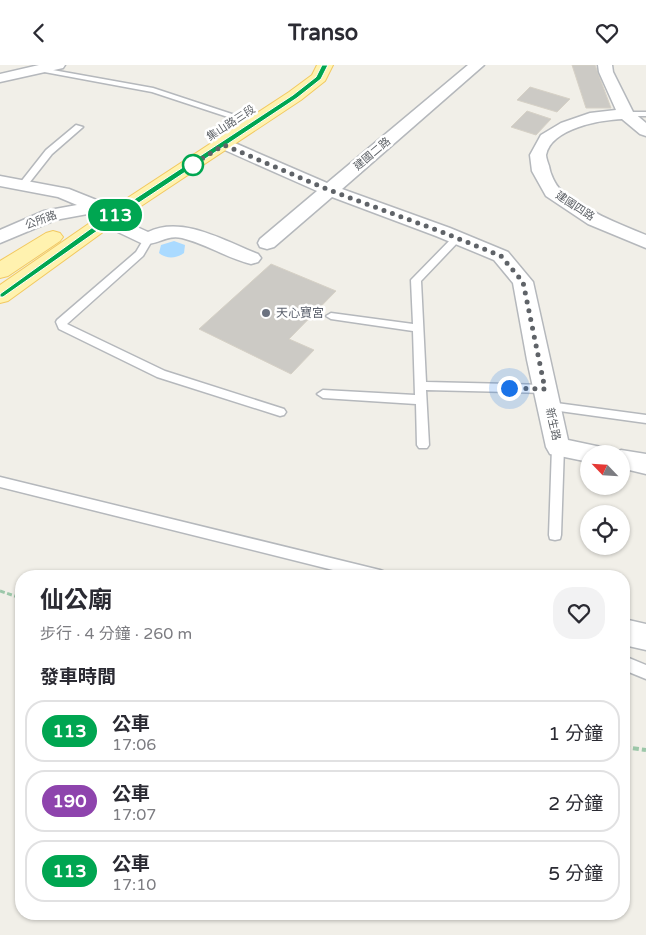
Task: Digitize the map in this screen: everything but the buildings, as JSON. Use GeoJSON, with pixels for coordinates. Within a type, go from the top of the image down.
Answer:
{"type":"FeatureCollection","features":[{"type":"Feature","properties":{"kind":"main road","name":"集山路三段"},"geometry":{"type":"LineString","coordinates":[[0,271],[224,145],[319,78],[325,65]]}},
{"type":"Feature","properties":{"kind":"main road","name":"集山路三段"},"geometry":{"type":"LineString","coordinates":[[0,296],[102,214],[298,77],[304,67]]}},
{"type":"Feature","properties":{"kind":"street"},"geometry":{"type":"LineString","coordinates":[[0,78],[58,65]]}},
{"type":"Feature","properties":{"kind":"street","name":"建國二路"},"geometry":{"type":"LineString","coordinates":[[267,243],[477,65]]}},
{"type":"Feature","properties":{"kind":"street"},"geometry":{"type":"LineString","coordinates":[[605,65],[606,72],[626,113],[646,131]]}},
{"type":"Feature","properties":{"kind":"street","name":"建國四路"},"geometry":{"type":"LineString","coordinates":[[626,113],[596,116],[567,125],[547,138],[538,155],[541,171],[552,192],[594,220],[646,242]]}},
{"type":"Feature","properties":{"kind":"street","name":"新生路"},"geometry":{"type":"LineString","coordinates":[[224,145],[329,190],[501,256],[523,282],[558,447],[580,451]]}},
{"type":"Feature","properties":{"kind":"street"},"geometry":{"type":"LineString","coordinates":[[0,181],[63,193],[148,239],[164,231],[184,232],[251,258]]}},
{"type":"Feature","properties":{"kind":"street","name":"公所路"},"geometry":{"type":"LineString","coordinates":[[0,237],[50,215],[102,214]]}},
{"type":"Feature","properties":{"kind":"street"},"geometry":{"type":"LineString","coordinates":[[630,461],[646,465]]}},
{"type":"Feature","properties":{"kind":"street"},"geometry":{"type":"LineString","coordinates":[[630,633],[646,637]]}},
{"type":"Feature","properties":{"kind":"lane"},"geometry":{"type":"LineString","coordinates":[[39,69],[153,90],[240,118]]}},
{"type":"Feature","properties":{"kind":"lane"},"geometry":{"type":"LineString","coordinates":[[626,113],[646,114]]}},
{"type":"Feature","properties":{"kind":"lane"},"geometry":{"type":"LineString","coordinates":[[23,185],[49,152],[79,127]]}},
{"type":"Feature","properties":{"kind":"lane"},"geometry":{"type":"LineString","coordinates":[[423,445],[416,280],[457,238]]}},
{"type":"Feature","properties":{"kind":"lane"},"geometry":{"type":"LineString","coordinates":[[148,239],[140,254],[61,322],[63,326],[161,374],[280,412]]}},
{"type":"Feature","properties":{"kind":"lane"},"geometry":{"type":"LineString","coordinates":[[331,317],[418,327]]}},
{"type":"Feature","properties":{"kind":"lane"},"geometry":{"type":"LineString","coordinates":[[420,386],[547,398],[646,419]]}},
{"type":"Feature","properties":{"kind":"lane"},"geometry":{"type":"LineString","coordinates":[[324,394],[421,400]]}},
{"type":"Feature","properties":{"kind":"lane"},"geometry":{"type":"LineString","coordinates":[[555,535],[558,447]]}},
{"type":"Feature","properties":{"kind":"lane"},"geometry":{"type":"LineString","coordinates":[[0,482],[356,570]]}},
{"type":"Feature","properties":{"kind":"lane"},"geometry":{"type":"LineString","coordinates":[[630,665],[646,672]]}},
{"type":"Feature","properties":{"kind":"path"},"geometry":{"type":"LineString","coordinates":[[0,591],[15,596]]}},
{"type":"Feature","properties":{"kind":"path"},"geometry":{"type":"LineString","coordinates":[[630,748],[646,750]]}},
{"type":"Feature","properties":{"kind":"water"},"geometry":{"type":"Polygon","coordinates":[[[174,241],[185,245],[184,253],[171,257],[159,253],[161,245],[174,241]]]}},
{"type":"Feature","properties":{"kind":"bus line","name":"113"},"geometry":{"type":"LineString","coordinates":[[0,296],[107,221],[295,96],[319,78],[325,65]]}},
{"type":"Feature","properties":{"kind":"place","name":"天心寶宮"},"geometry":{"type":"Point","coordinates":[266,313]}},
{"type":"Feature","properties":{"kind":"route"},"geometry":{"type":"LineString","coordinates":[[193,165],[190,166],[224,145],[329,190],[501,256],[523,282],[545,389],[509,388]]}}]}
